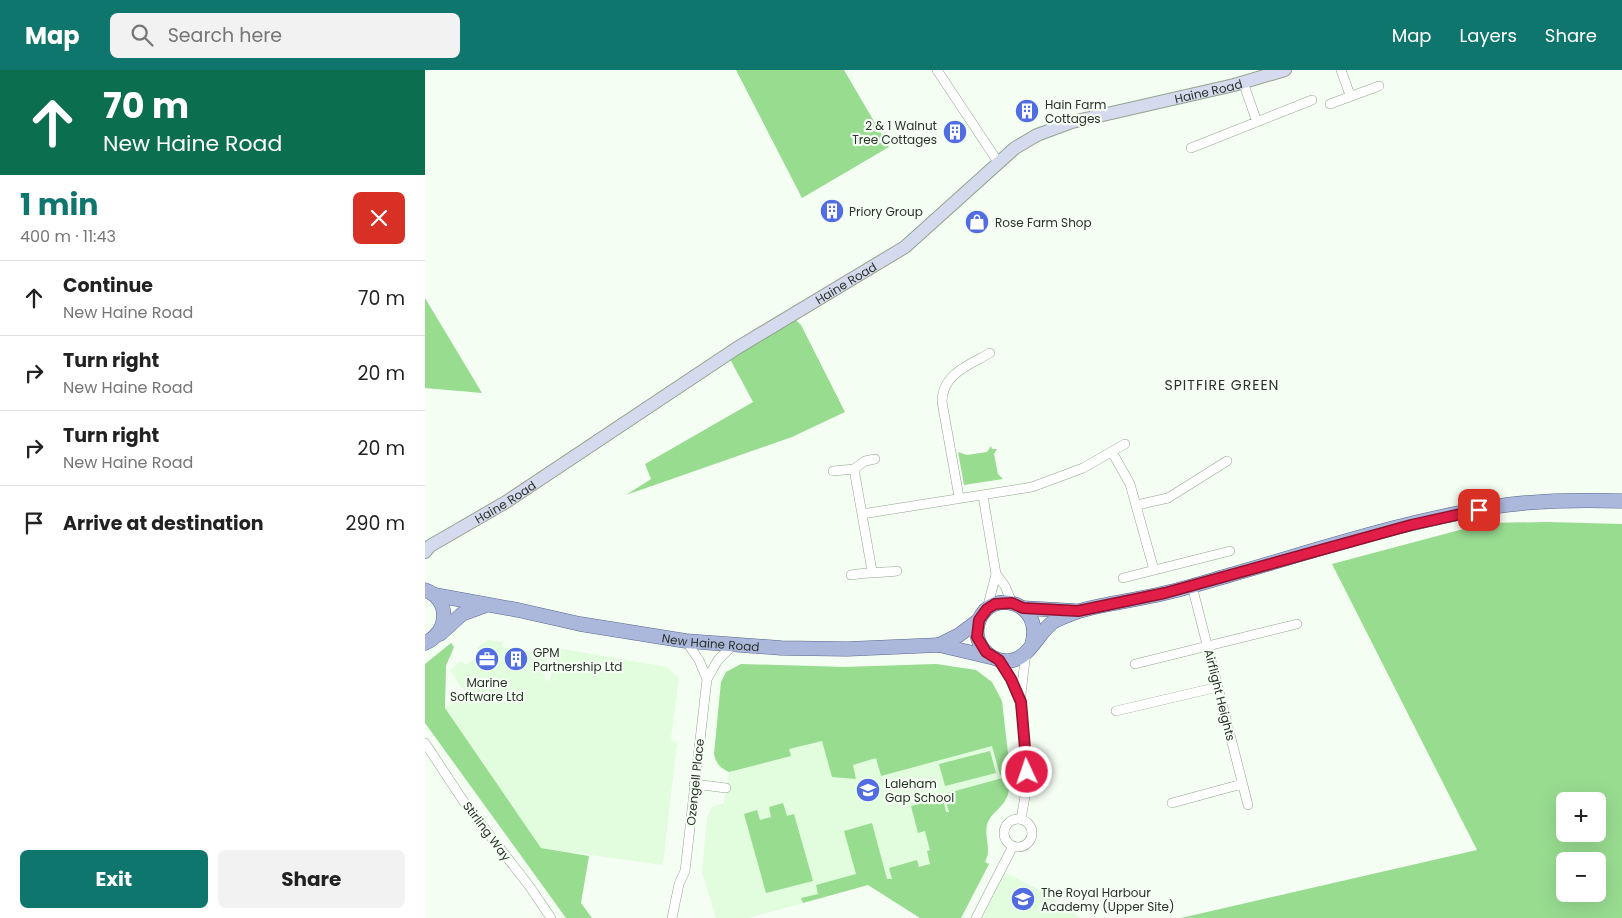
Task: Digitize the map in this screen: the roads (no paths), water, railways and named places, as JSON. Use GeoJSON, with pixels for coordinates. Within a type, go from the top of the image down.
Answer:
{"type":"FeatureCollection","features":[{"type":"Feature","properties":{"kind":"main road","name":"New Haine Road"},"geometry":{"type":"LineString","coordinates":[[428,589],[485,605],[686,641],[732,646],[847,650],[939,645],[996,659],[1018,658],[1053,622],[1078,611],[1191,586],[1445,516],[1495,507],[1551,501],[1622,501]]}},
{"type":"Feature","properties":{"kind":"main road"},"geometry":{"type":"LineString","coordinates":[[428,589],[444,610],[445,619],[438,635]]}},
{"type":"Feature","properties":{"kind":"main road","name":"New Haine Road"},"geometry":{"type":"LineString","coordinates":[[939,645],[959,635],[983,614],[1003,602],[1017,606],[1078,611]]}},
{"type":"Feature","properties":{"kind":"main road"},"geometry":{"type":"LineString","coordinates":[[425,643],[438,635],[462,614],[485,605]]}},
{"type":"Feature","properties":{"kind":"main road"},"geometry":{"type":"LineString","coordinates":[[1017,606],[1034,624],[1029,648]]}},
{"type":"Feature","properties":{"kind":"main road"},"geometry":{"type":"LineString","coordinates":[[983,614],[977,637],[980,645],[996,659]]}},
{"type":"Feature","properties":{"kind":"street"},"geometry":{"type":"LineString","coordinates":[[937,70],[998,162]]}},
{"type":"Feature","properties":{"kind":"street","name":"Haine Road"},"geometry":{"type":"LineString","coordinates":[[425,552],[430,546],[552,472],[737,348],[905,247],[1015,148],[1058,127],[1285,70]]}},
{"type":"Feature","properties":{"kind":"street"},"geometry":{"type":"LineString","coordinates":[[1341,70],[1350,96]]}},
{"type":"Feature","properties":{"kind":"street"},"geometry":{"type":"LineString","coordinates":[[1243,82],[1257,122]]}},
{"type":"Feature","properties":{"kind":"street"},"geometry":{"type":"LineString","coordinates":[[1330,104],[1379,86]]}},
{"type":"Feature","properties":{"kind":"street"},"geometry":{"type":"LineString","coordinates":[[1191,148],[1312,100]]}},
{"type":"Feature","properties":{"kind":"street"},"geometry":{"type":"LineString","coordinates":[[959,497],[942,396],[945,385],[952,375],[990,353]]}},
{"type":"Feature","properties":{"kind":"street"},"geometry":{"type":"LineString","coordinates":[[863,514],[959,497],[983,496],[1050,482],[1083,468],[1125,444]]}},
{"type":"Feature","properties":{"kind":"street"},"geometry":{"type":"LineString","coordinates":[[1112,452],[1130,484],[1154,570]]}},
{"type":"Feature","properties":{"kind":"street"},"geometry":{"type":"LineString","coordinates":[[833,472],[854,469],[865,461],[875,459]]}},
{"type":"Feature","properties":{"kind":"street"},"geometry":{"type":"LineString","coordinates":[[1137,505],[1168,498],[1227,461]]}},
{"type":"Feature","properties":{"kind":"street"},"geometry":{"type":"LineString","coordinates":[[854,469],[872,572]]}},
{"type":"Feature","properties":{"kind":"street"},"geometry":{"type":"LineString","coordinates":[[983,496],[996,574],[1017,606]]}},
{"type":"Feature","properties":{"kind":"street"},"geometry":{"type":"LineString","coordinates":[[1123,578],[1230,551]]}},
{"type":"Feature","properties":{"kind":"street"},"geometry":{"type":"LineString","coordinates":[[851,575],[897,571]]}},
{"type":"Feature","properties":{"kind":"street"},"geometry":{"type":"LineString","coordinates":[[983,614],[996,574]]}},
{"type":"Feature","properties":{"kind":"street","name":"Airflight Heights"},"geometry":{"type":"LineString","coordinates":[[1191,586],[1248,805]]}},
{"type":"Feature","properties":{"kind":"street"},"geometry":{"type":"LineString","coordinates":[[1135,664],[1297,624]]}},
{"type":"Feature","properties":{"kind":"street"},"geometry":{"type":"LineString","coordinates":[[686,641],[699,660],[707,679]]}},
{"type":"Feature","properties":{"kind":"street","name":"Ozengell Place"},"geometry":{"type":"LineString","coordinates":[[671,918],[679,884],[685,871],[707,679],[718,660],[732,646]]}},
{"type":"Feature","properties":{"kind":"street"},"geometry":{"type":"LineString","coordinates":[[1021,819],[1027,785],[1027,759],[1021,702],[1029,648]]}},
{"type":"Feature","properties":{"kind":"street"},"geometry":{"type":"LineString","coordinates":[[996,659],[1011,679],[1021,702]]}},
{"type":"Feature","properties":{"kind":"street"},"geometry":{"type":"LineString","coordinates":[[1117,711],[1218,687]]}},
{"type":"Feature","properties":{"kind":"street","name":"Stirling Way"},"geometry":{"type":"LineString","coordinates":[[425,743],[464,802],[530,887],[551,918]]}},
{"type":"Feature","properties":{"kind":"street"},"geometry":{"type":"LineString","coordinates":[[694,784],[727,788]]}},
{"type":"Feature","properties":{"kind":"street"},"geometry":{"type":"LineString","coordinates":[[1172,803],[1242,784]]}},
{"type":"Feature","properties":{"kind":"street"},"geometry":{"type":"LineString","coordinates":[[1021,819],[1032,828],[1032,838],[1026,845],[1013,846],[1006,840],[1004,831],[1012,820],[1021,819]]}},
{"type":"Feature","properties":{"kind":"street"},"geometry":{"type":"LineString","coordinates":[[976,918],[1013,846]]}},
{"type":"Feature","properties":{"kind":"place","name":"Hain Farm Cottages"},"geometry":{"type":"Point","coordinates":[1027,111]}},
{"type":"Feature","properties":{"kind":"place","name":"2 & 1 Walnut Tree Cottages"},"geometry":{"type":"Point","coordinates":[955,132]}},
{"type":"Feature","properties":{"kind":"place","name":"Priory Group"},"geometry":{"type":"Point","coordinates":[832,211]}},
{"type":"Feature","properties":{"kind":"place","name":"Rose Farm Shop"},"geometry":{"type":"Point","coordinates":[977,222]}},
{"type":"Feature","properties":{"kind":"place","name":"Marine Software Ltd"},"geometry":{"type":"Point","coordinates":[487,659]}},
{"type":"Feature","properties":{"kind":"place","name":"GPM Partnership Ltd"},"geometry":{"type":"Point","coordinates":[516,659]}},
{"type":"Feature","properties":{"kind":"place","name":"Laleham Gap School"},"geometry":{"type":"Point","coordinates":[868,790]}},
{"type":"Feature","properties":{"kind":"place","name":"The Royal Harbour Academy (Upper Site)"},"geometry":{"type":"Point","coordinates":[1023,899]}},
{"type":"Feature","properties":{"kind":"district","name":"SPITFIRE GREEN"},"geometry":{"type":"Point","coordinates":[1222,385]}}]}
